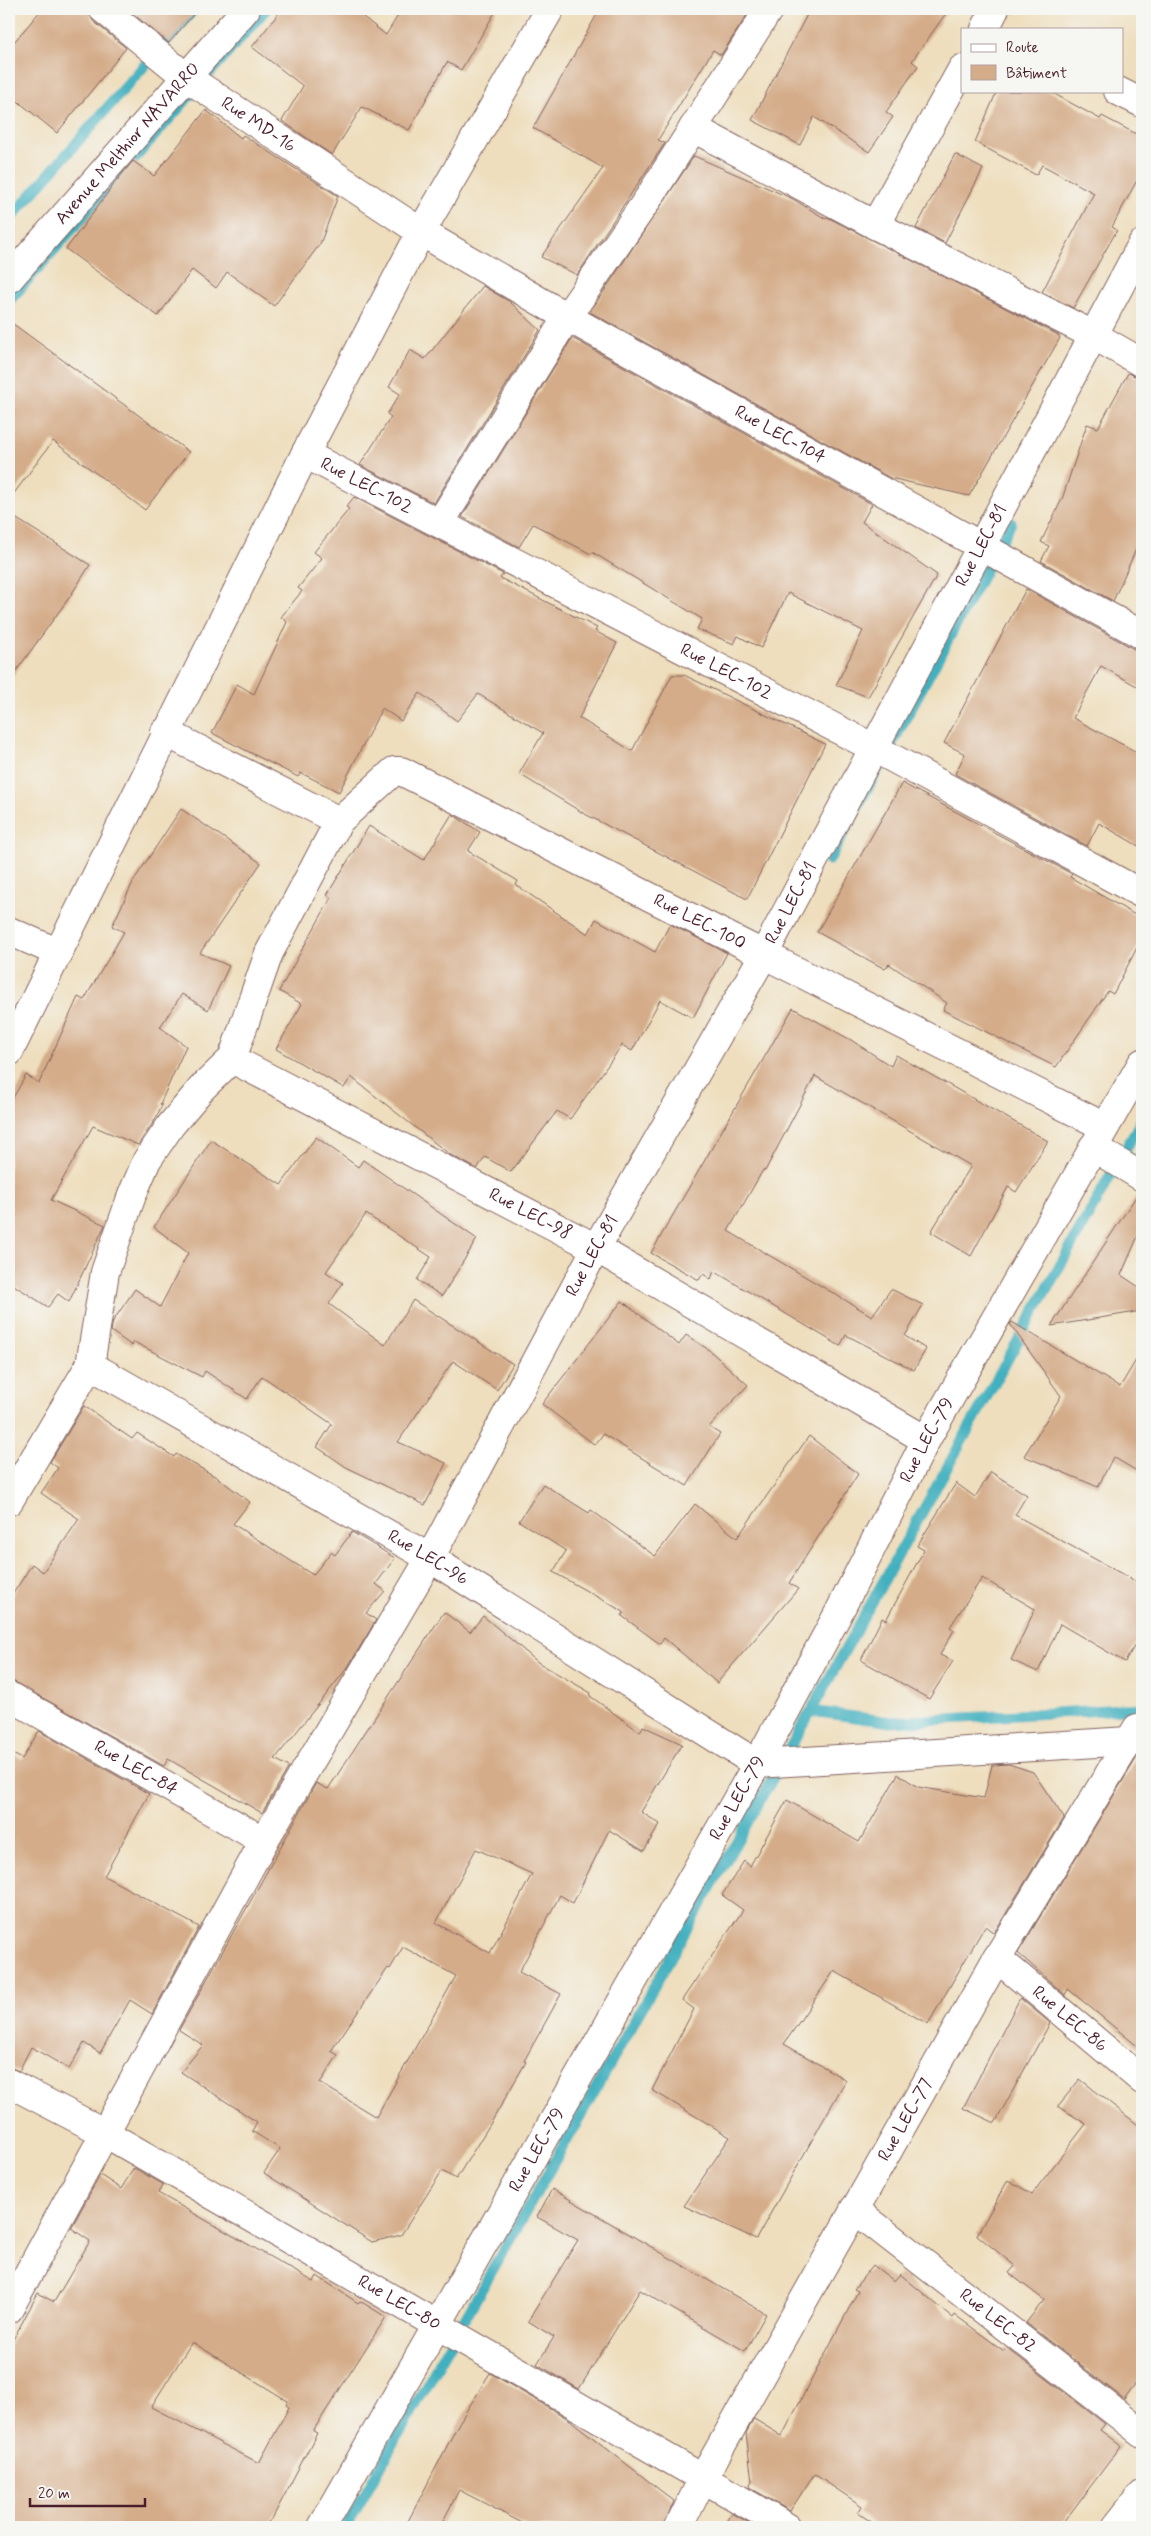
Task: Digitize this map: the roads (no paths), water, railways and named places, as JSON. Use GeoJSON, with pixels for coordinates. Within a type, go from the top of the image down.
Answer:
{"type":"FeatureCollection","features":[{"type":"Feature","properties":{"kind":"street","name":"Rue MD-16"},"geometry":{"type":"LineString","coordinates":[[103,9],[186,77],[421,232]]}},
{"type":"Feature","properties":{"kind":"street","name":"Avenue Melthior NAVARRO"},"geometry":{"type":"LineString","coordinates":[[9,279],[246,9]]}},
{"type":"Feature","properties":{"kind":"street"},"geometry":{"type":"LineString","coordinates":[[9,1052],[305,454],[421,232],[550,9]]}},
{"type":"Feature","properties":{"kind":"street"},"geometry":{"type":"LineString","coordinates":[[440,523],[567,317],[693,128],[769,9]]}},
{"type":"Feature","properties":{"kind":"street"},"geometry":{"type":"LineString","coordinates":[[876,226],[961,71]]}},
{"type":"Feature","properties":{"kind":"street"},"geometry":{"type":"LineString","coordinates":[[1120,92],[1142,103]]}},
{"type":"Feature","properties":{"kind":"street"},"geometry":{"type":"LineString","coordinates":[[693,128],[876,226],[1095,336],[1142,363]]}},
{"type":"Feature","properties":{"kind":"street","name":"Rue LEC-104"},"geometry":{"type":"LineString","coordinates":[[421,232],[567,317],[1142,635]]}},
{"type":"Feature","properties":{"kind":"street","name":"Rue LEC-81"},"geometry":{"type":"LineString","coordinates":[[9,2309],[264,1841],[430,1558],[596,1248],[763,956],[1095,336],[1142,244]]}},
{"type":"Feature","properties":{"kind":"street","name":"Rue LEC-102"},"geometry":{"type":"LineString","coordinates":[[305,454],[874,748],[1142,894]]}},
{"type":"Feature","properties":{"kind":"street"},"geometry":{"type":"LineString","coordinates":[[9,1501],[90,1365],[105,1272],[132,1194],[147,1160],[189,1102],[232,1059],[269,953],[339,821],[166,732]]}},
{"type":"Feature","properties":{"kind":"street","name":"Rue LEC-100"},"geometry":{"type":"LineString","coordinates":[[339,821],[394,771],[401,771],[763,956],[1099,1137],[1142,1177]]}},
{"type":"Feature","properties":{"kind":"street"},"geometry":{"type":"LineString","coordinates":[[9,931],[59,954]]}},
{"type":"Feature","properties":{"kind":"street","name":"Rue LEC-98"},"geometry":{"type":"LineString","coordinates":[[232,1059],[596,1248],[926,1440]]}},
{"type":"Feature","properties":{"kind":"street","name":"Rue LEC-79"},"geometry":{"type":"LineString","coordinates":[[322,2527],[758,1764],[837,1616],[926,1440],[1142,1063]]}},
{"type":"Feature","properties":{"kind":"street","name":"Rue LEC-96"},"geometry":{"type":"LineString","coordinates":[[90,1365],[430,1558],[758,1764]]}},
{"type":"Feature","properties":{"kind":"street","name":"Rue LEC-84"},"geometry":{"type":"LineString","coordinates":[[9,1696],[264,1841]]}},
{"type":"Feature","properties":{"kind":"street"},"geometry":{"type":"LineString","coordinates":[[758,1764],[1138,1732]]}},
{"type":"Feature","properties":{"kind":"street","name":"Rue LEC-77"},"geometry":{"type":"LineString","coordinates":[[679,2527],[702,2478],[996,1958],[1138,1732]]}},
{"type":"Feature","properties":{"kind":"street","name":"Rue LEC-86"},"geometry":{"type":"LineString","coordinates":[[996,1958],[1142,2080]]}},
{"type":"Feature","properties":{"kind":"street","name":"Rue LEC-80"},"geometry":{"type":"LineString","coordinates":[[9,2082],[105,2133],[437,2323],[787,2527]]}},
{"type":"Feature","properties":{"kind":"street","name":"Rue LEC-82"},"geometry":{"type":"LineString","coordinates":[[854,2209],[1142,2433]]}},
{"type":"Feature","properties":{"kind":"street"},"geometry":{"type":"LineString","coordinates":[[1116,2527],[1142,2494]]}},
{"type":"Feature","properties":{"kind":"waterway"},"geometry":{"type":"LineString","coordinates":[[9,220],[194,9]]}},
{"type":"Feature","properties":{"kind":"waterway"},"geometry":{"type":"LineString","coordinates":[[9,301],[266,9]]}},
{"type":"Feature","properties":{"kind":"waterway"},"geometry":{"type":"LineString","coordinates":[[829,860],[1011,523]]}},
{"type":"Feature","properties":{"kind":"waterway"},"geometry":{"type":"LineString","coordinates":[[1131,1159],[1123,1154],[1142,1119]]}},
{"type":"Feature","properties":{"kind":"waterway"},"geometry":{"type":"LineString","coordinates":[[1118,1162],[811,1711],[891,1722],[1142,1708]]}},
{"type":"Feature","properties":{"kind":"waterway"},"geometry":{"type":"LineString","coordinates":[[346,2527],[811,1711]]}}]}
